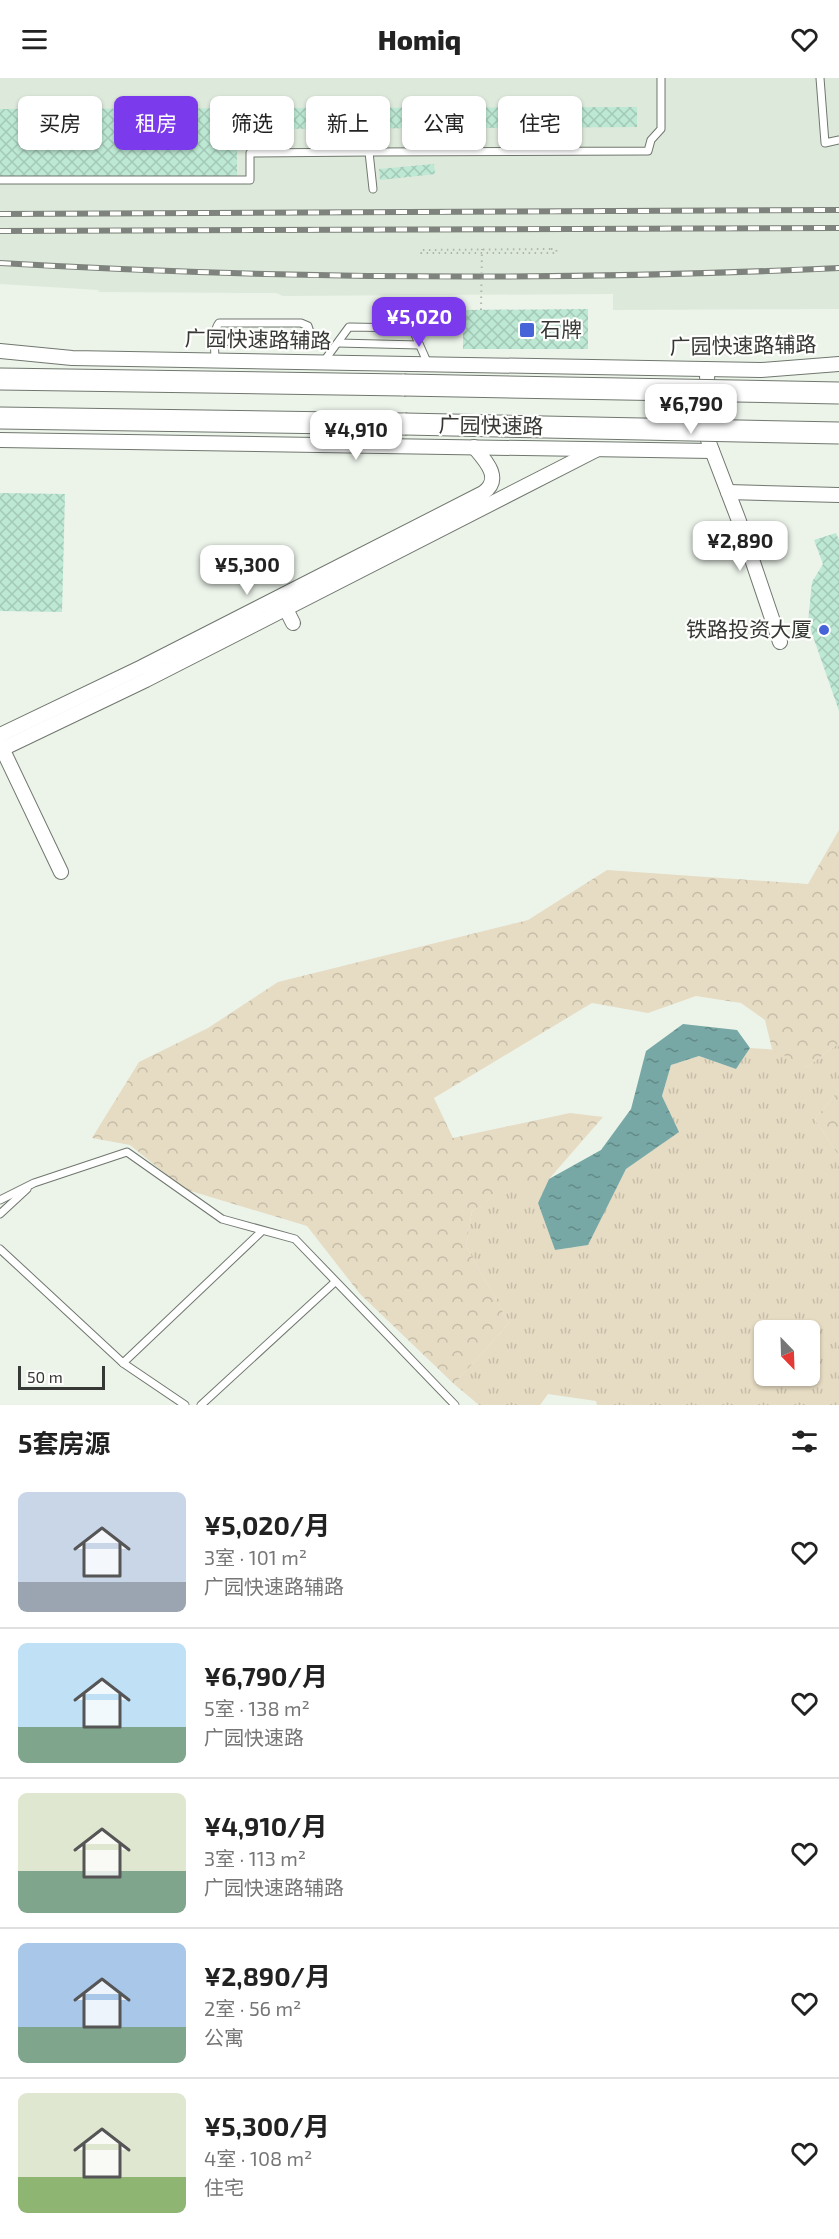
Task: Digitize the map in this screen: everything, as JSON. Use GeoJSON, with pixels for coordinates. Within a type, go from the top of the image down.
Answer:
{"type":"FeatureCollection","features":[{"type":"Feature","properties":{"kind":"highway","name":"广园快速路"},"geometry":{"type":"LineString","coordinates":[[2,378],[829,393],[839,388]]}},
{"type":"Feature","properties":{"kind":"highway","name":"广园快速路"},"geometry":{"type":"LineString","coordinates":[[0,418],[839,433]]}},
{"type":"Feature","properties":{"kind":"street","name":"广园快速路辅路"},"geometry":{"type":"LineString","coordinates":[[0,351],[55,357],[707,369],[776,370],[839,364]]}},
{"type":"Feature","properties":{"kind":"street"},"geometry":{"type":"LineString","coordinates":[[707,369],[706,428],[712,451],[780,642]]}},
{"type":"Feature","properties":{"kind":"street"},"geometry":{"type":"LineString","coordinates":[[0,440],[712,451]]}},
{"type":"Feature","properties":{"kind":"street"},"geometry":{"type":"LineString","coordinates":[[282,603],[485,492],[491,485],[492,475],[488,464],[474,447]]}},
{"type":"Feature","properties":{"kind":"street"},"geometry":{"type":"LineString","coordinates":[[61,872],[1,744],[282,603],[597,450]]}},
{"type":"Feature","properties":{"kind":"street"},"geometry":{"type":"LineString","coordinates":[[728,492],[839,495]]}},
{"type":"Feature","properties":{"kind":"street"},"geometry":{"type":"LineString","coordinates":[[282,603],[293,623]]}},
{"type":"Feature","properties":{"kind":"lane"},"geometry":{"type":"LineString","coordinates":[[0,180],[250,180],[250,153],[648,151],[651,140],[661,129],[662,78]]}},
{"type":"Feature","properties":{"kind":"lane"},"geometry":{"type":"LineString","coordinates":[[820,78],[825,143],[839,140]]}},
{"type":"Feature","properties":{"kind":"lane"},"geometry":{"type":"LineString","coordinates":[[369,152],[374,189]]}},
{"type":"Feature","properties":{"kind":"lane"},"geometry":{"type":"LineString","coordinates":[[215,341],[300,343],[309,338],[310,332],[308,326],[302,323],[223,322],[215,328],[215,341],[215,360]]}},
{"type":"Feature","properties":{"kind":"lane"},"geometry":{"type":"LineString","coordinates":[[323,362],[349,327],[397,327],[412,329],[428,364]]}},
{"type":"Feature","properties":{"kind":"lane"},"geometry":{"type":"LineString","coordinates":[[338,343],[419,345]]}},
{"type":"Feature","properties":{"kind":"lane"},"geometry":{"type":"LineString","coordinates":[[0,1200],[34,1183],[127,1152],[222,1219],[262,1232],[295,1239],[455,1405]]}},
{"type":"Feature","properties":{"kind":"lane"},"geometry":{"type":"LineString","coordinates":[[0,1214],[34,1183]]}},
{"type":"Feature","properties":{"kind":"lane"},"geometry":{"type":"LineString","coordinates":[[123,1363],[262,1232]]}},
{"type":"Feature","properties":{"kind":"lane"},"geometry":{"type":"LineString","coordinates":[[0,1250],[123,1363],[185,1405]]}},
{"type":"Feature","properties":{"kind":"lane"},"geometry":{"type":"LineString","coordinates":[[201,1405],[335,1282]]}},
{"type":"Feature","properties":{"kind":"path"},"geometry":{"type":"LineString","coordinates":[[482,249],[556,249],[556,252],[421,253],[421,250],[482,249]]}},
{"type":"Feature","properties":{"kind":"path"},"geometry":{"type":"LineString","coordinates":[[481,310],[482,249]]}},
{"type":"Feature","properties":{"kind":"shaded area"},"geometry":{"type":"Polygon","coordinates":[[[0,78],[839,78],[839,309],[613,310],[613,294],[283,296],[276,293],[99,292],[98,290],[0,284],[0,78]]]}},
{"type":"Feature","properties":{"kind":"green space"},"geometry":{"type":"Polygon","coordinates":[[[839,830],[839,1043],[807,1067],[772,1049],[765,1020],[741,1003],[696,996],[648,1013],[592,1003],[434,1098],[453,1138],[570,1113],[603,1117],[549,1179],[538,1203],[520,1182],[472,1211],[466,1246],[509,1323],[454,1384],[360,1294],[307,1226],[184,1189],[130,1145],[92,1138],[139,1062],[208,1028],[278,982],[528,920],[607,870],[808,884],[839,830]]]}},
{"type":"Feature","properties":{"kind":"green space"},"geometry":{"type":"Polygon","coordinates":[[[839,1043],[839,1090],[815,1119],[839,1156],[839,1405],[597,1405],[596,1401],[548,1394],[540,1405],[479,1405],[454,1384],[509,1323],[466,1246],[472,1211],[520,1181],[538,1203],[555,1250],[587,1245],[626,1169],[678,1132],[662,1096],[671,1065],[699,1056],[736,1069],[750,1048],[780,1050],[807,1067],[839,1043]]]}},
{"type":"Feature","properties":{"kind":"green space"},"geometry":{"type":"Polygon","coordinates":[[[839,1090],[839,1156],[815,1119],[839,1090]]]}},
{"type":"Feature","properties":{"kind":"water"},"geometry":{"type":"Polygon","coordinates":[[[683,1024],[737,1030],[750,1048],[736,1069],[699,1056],[671,1065],[662,1096],[679,1132],[626,1169],[588,1245],[555,1250],[538,1203],[549,1179],[601,1150],[631,1109],[646,1051],[683,1024]]]}},
{"type":"Feature","properties":{"kind":"building"},"geometry":{"type":"Polygon","coordinates":[[[486,107],[498,107],[498,128],[486,128],[486,107]]]}},
{"type":"Feature","properties":{"kind":"building"},"geometry":{"type":"Polygon","coordinates":[[[582,107],[637,107],[637,127],[582,127],[582,107]]]}},
{"type":"Feature","properties":{"kind":"building"},"geometry":{"type":"Polygon","coordinates":[[[198,108],[210,108],[210,150],[237,150],[237,177],[0,178],[0,109],[18,109],[18,150],[102,150],[102,109],[114,109],[114,150],[198,150],[198,108]]]}},
{"type":"Feature","properties":{"kind":"building"},"geometry":{"type":"Polygon","coordinates":[[[294,108],[306,108],[306,129],[294,129],[294,108]]]}},
{"type":"Feature","properties":{"kind":"building"},"geometry":{"type":"Polygon","coordinates":[[[390,108],[402,108],[402,128],[390,128],[390,108]]]}},
{"type":"Feature","properties":{"kind":"building"},"geometry":{"type":"Polygon","coordinates":[[[434,164],[435,174],[380,180],[379,169],[434,164]]]}},
{"type":"Feature","properties":{"kind":"building"},"geometry":{"type":"Polygon","coordinates":[[[588,309],[588,349],[463,349],[463,310],[588,309]]]}},
{"type":"Feature","properties":{"kind":"building"},"geometry":{"type":"Polygon","coordinates":[[[0,493],[65,494],[62,612],[0,611],[0,493]]]}},
{"type":"Feature","properties":{"kind":"building","name":"铁路投资大厦"},"geometry":{"type":"Polygon","coordinates":[[[836,533],[839,540],[839,711],[808,622],[812,582],[823,564],[814,540],[836,533]]]}},
{"type":"Feature","properties":{"kind":"railway"},"geometry":{"type":"LineString","coordinates":[[0,214],[839,210]]}},
{"type":"Feature","properties":{"kind":"railway"},"geometry":{"type":"LineString","coordinates":[[0,231],[839,228]]}},
{"type":"Feature","properties":{"kind":"railway"},"geometry":{"type":"LineString","coordinates":[[0,263],[209,272],[419,276],[629,275],[839,268]]}},
{"type":"Feature","properties":{"kind":"place","name":"石牌"},"geometry":{"type":"Point","coordinates":[527,330]}},
{"type":"Feature","properties":{"kind":"place","name":"铁路投资大厦"},"geometry":{"type":"Point","coordinates":[824,630]}}]}
